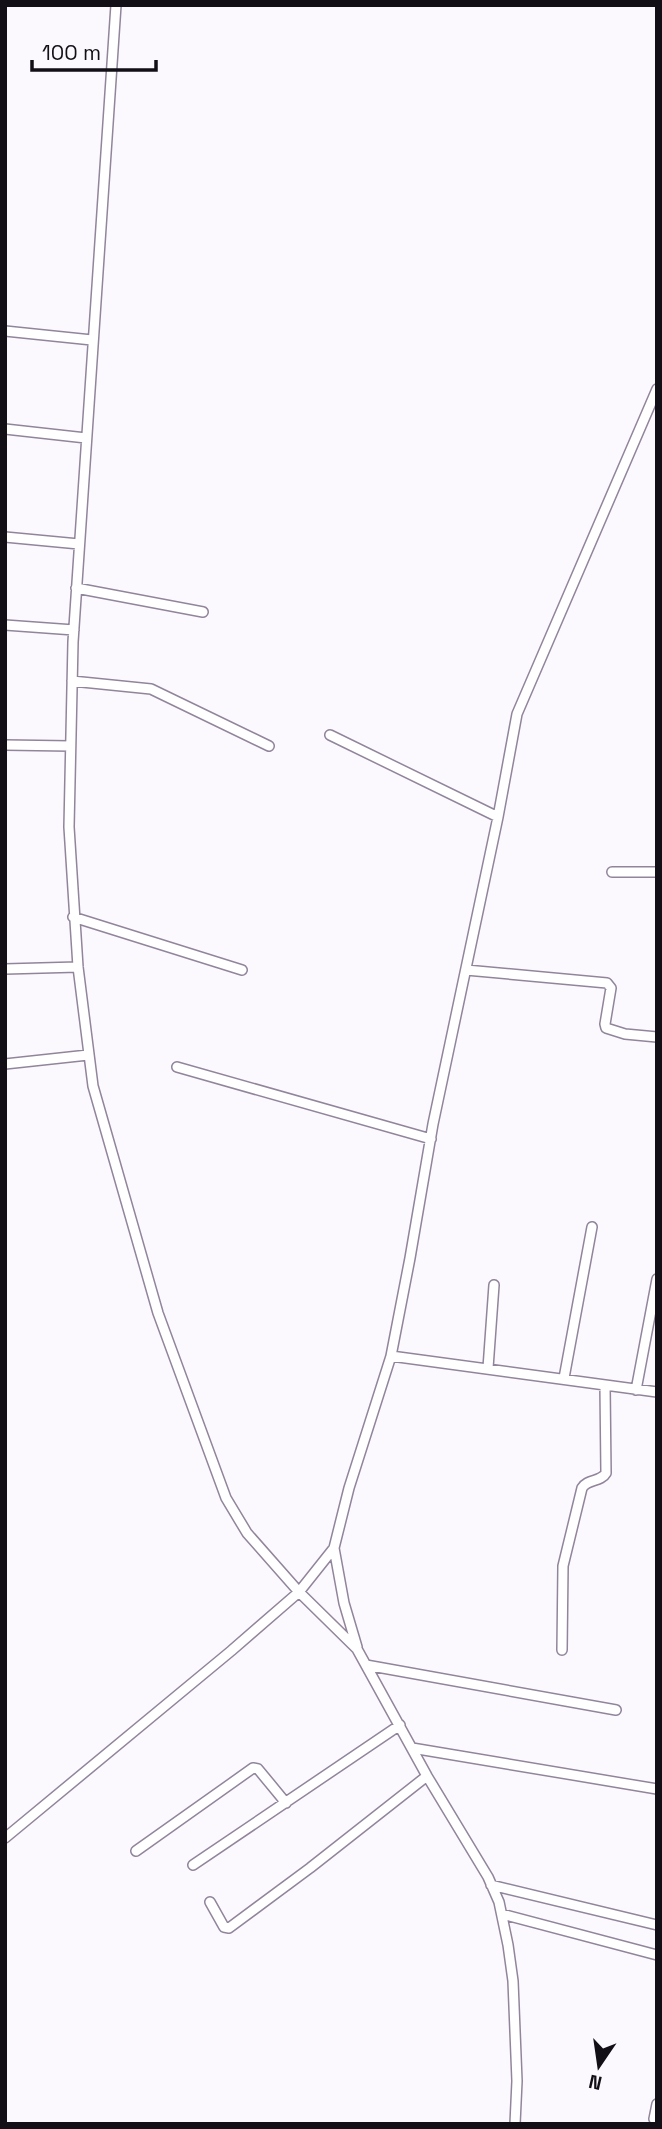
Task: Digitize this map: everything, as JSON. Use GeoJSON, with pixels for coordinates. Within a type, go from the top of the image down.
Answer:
{"type":"FeatureCollection","features":[{"type":"Feature","properties":{"kind":"street"},"geometry":{"type":"LineString","coordinates":[[116,5],[76,588],[70,746],[69,827],[73,917],[88,1055],[107,1141],[158,1313],[226,1498],[247,1533],[299,1592],[357,1649]]}},
{"type":"Feature","properties":{"kind":"street"},"geometry":{"type":"LineString","coordinates":[[5,331],[92,340]]}},
{"type":"Feature","properties":{"kind":"street"},"geometry":{"type":"LineString","coordinates":[[5,1838],[299,1592],[334,1548],[353,1474],[391,1356],[431,1139],[498,817],[513,730],[520,705],[657,389]]}},
{"type":"Feature","properties":{"kind":"street"},"geometry":{"type":"LineString","coordinates":[[5,429],[86,438]]}},
{"type":"Feature","properties":{"kind":"street"},"geometry":{"type":"LineString","coordinates":[[5,537],[79,544]]}},
{"type":"Feature","properties":{"kind":"street"},"geometry":{"type":"LineString","coordinates":[[76,588],[203,612]]}},
{"type":"Feature","properties":{"kind":"street"},"geometry":{"type":"LineString","coordinates":[[5,625],[74,630]]}},
{"type":"Feature","properties":{"kind":"street"},"geometry":{"type":"LineString","coordinates":[[72,681],[151,689],[268,746]]}},
{"type":"Feature","properties":{"kind":"street"},"geometry":{"type":"LineString","coordinates":[[330,735],[498,817]]}},
{"type":"Feature","properties":{"kind":"street"},"geometry":{"type":"LineString","coordinates":[[5,745],[70,746]]}},
{"type":"Feature","properties":{"kind":"street"},"geometry":{"type":"LineString","coordinates":[[612,872],[657,873]]}},
{"type":"Feature","properties":{"kind":"street"},"geometry":{"type":"LineString","coordinates":[[73,917],[242,970]]}},
{"type":"Feature","properties":{"kind":"street"},"geometry":{"type":"LineString","coordinates":[[5,970],[78,967]]}},
{"type":"Feature","properties":{"kind":"street"},"geometry":{"type":"LineString","coordinates":[[466,970],[607,983],[611,988],[606,1028],[625,1034],[657,1037]]}},
{"type":"Feature","properties":{"kind":"street"},"geometry":{"type":"LineString","coordinates":[[5,1064],[88,1055]]}},
{"type":"Feature","properties":{"kind":"street"},"geometry":{"type":"LineString","coordinates":[[177,1067],[431,1139]]}},
{"type":"Feature","properties":{"kind":"street"},"geometry":{"type":"LineString","coordinates":[[564,1378],[592,1227]]}},
{"type":"Feature","properties":{"kind":"street"},"geometry":{"type":"LineString","coordinates":[[636,1390],[657,1279]]}},
{"type":"Feature","properties":{"kind":"street"},"geometry":{"type":"LineString","coordinates":[[488,1368],[494,1285]]}},
{"type":"Feature","properties":{"kind":"street"},"geometry":{"type":"LineString","coordinates":[[391,1356],[657,1392]]}},
{"type":"Feature","properties":{"kind":"street"},"geometry":{"type":"LineString","coordinates":[[562,1650],[563,1566],[582,1488],[586,1483],[603,1478],[606,1473],[605,1386]]}},
{"type":"Feature","properties":{"kind":"street"},"geometry":{"type":"LineString","coordinates":[[334,1548],[344,1603],[357,1649],[426,1776],[491,1885],[502,1914],[513,1981],[517,2081],[515,2124]]}},
{"type":"Feature","properties":{"kind":"street"},"geometry":{"type":"LineString","coordinates":[[366,1665],[616,1710]]}},
{"type":"Feature","properties":{"kind":"street"},"geometry":{"type":"LineString","coordinates":[[193,1864],[400,1725]]}},
{"type":"Feature","properties":{"kind":"street"},"geometry":{"type":"LineString","coordinates":[[412,1748],[657,1789]]}},
{"type":"Feature","properties":{"kind":"street"},"geometry":{"type":"LineString","coordinates":[[136,1852],[253,1768],[258,1769],[286,1803]]}},
{"type":"Feature","properties":{"kind":"street"},"geometry":{"type":"LineString","coordinates":[[210,1902],[223,1927],[229,1928],[331,1852],[426,1776]]}},
{"type":"Feature","properties":{"kind":"street"},"geometry":{"type":"LineString","coordinates":[[491,1885],[657,1925]]}},
{"type":"Feature","properties":{"kind":"street"},"geometry":{"type":"LineString","coordinates":[[502,1914],[594,1936],[657,1955]]}},
{"type":"Feature","properties":{"kind":"street"},"geometry":{"type":"LineString","coordinates":[[654,2119],[657,2104]]}}]}
